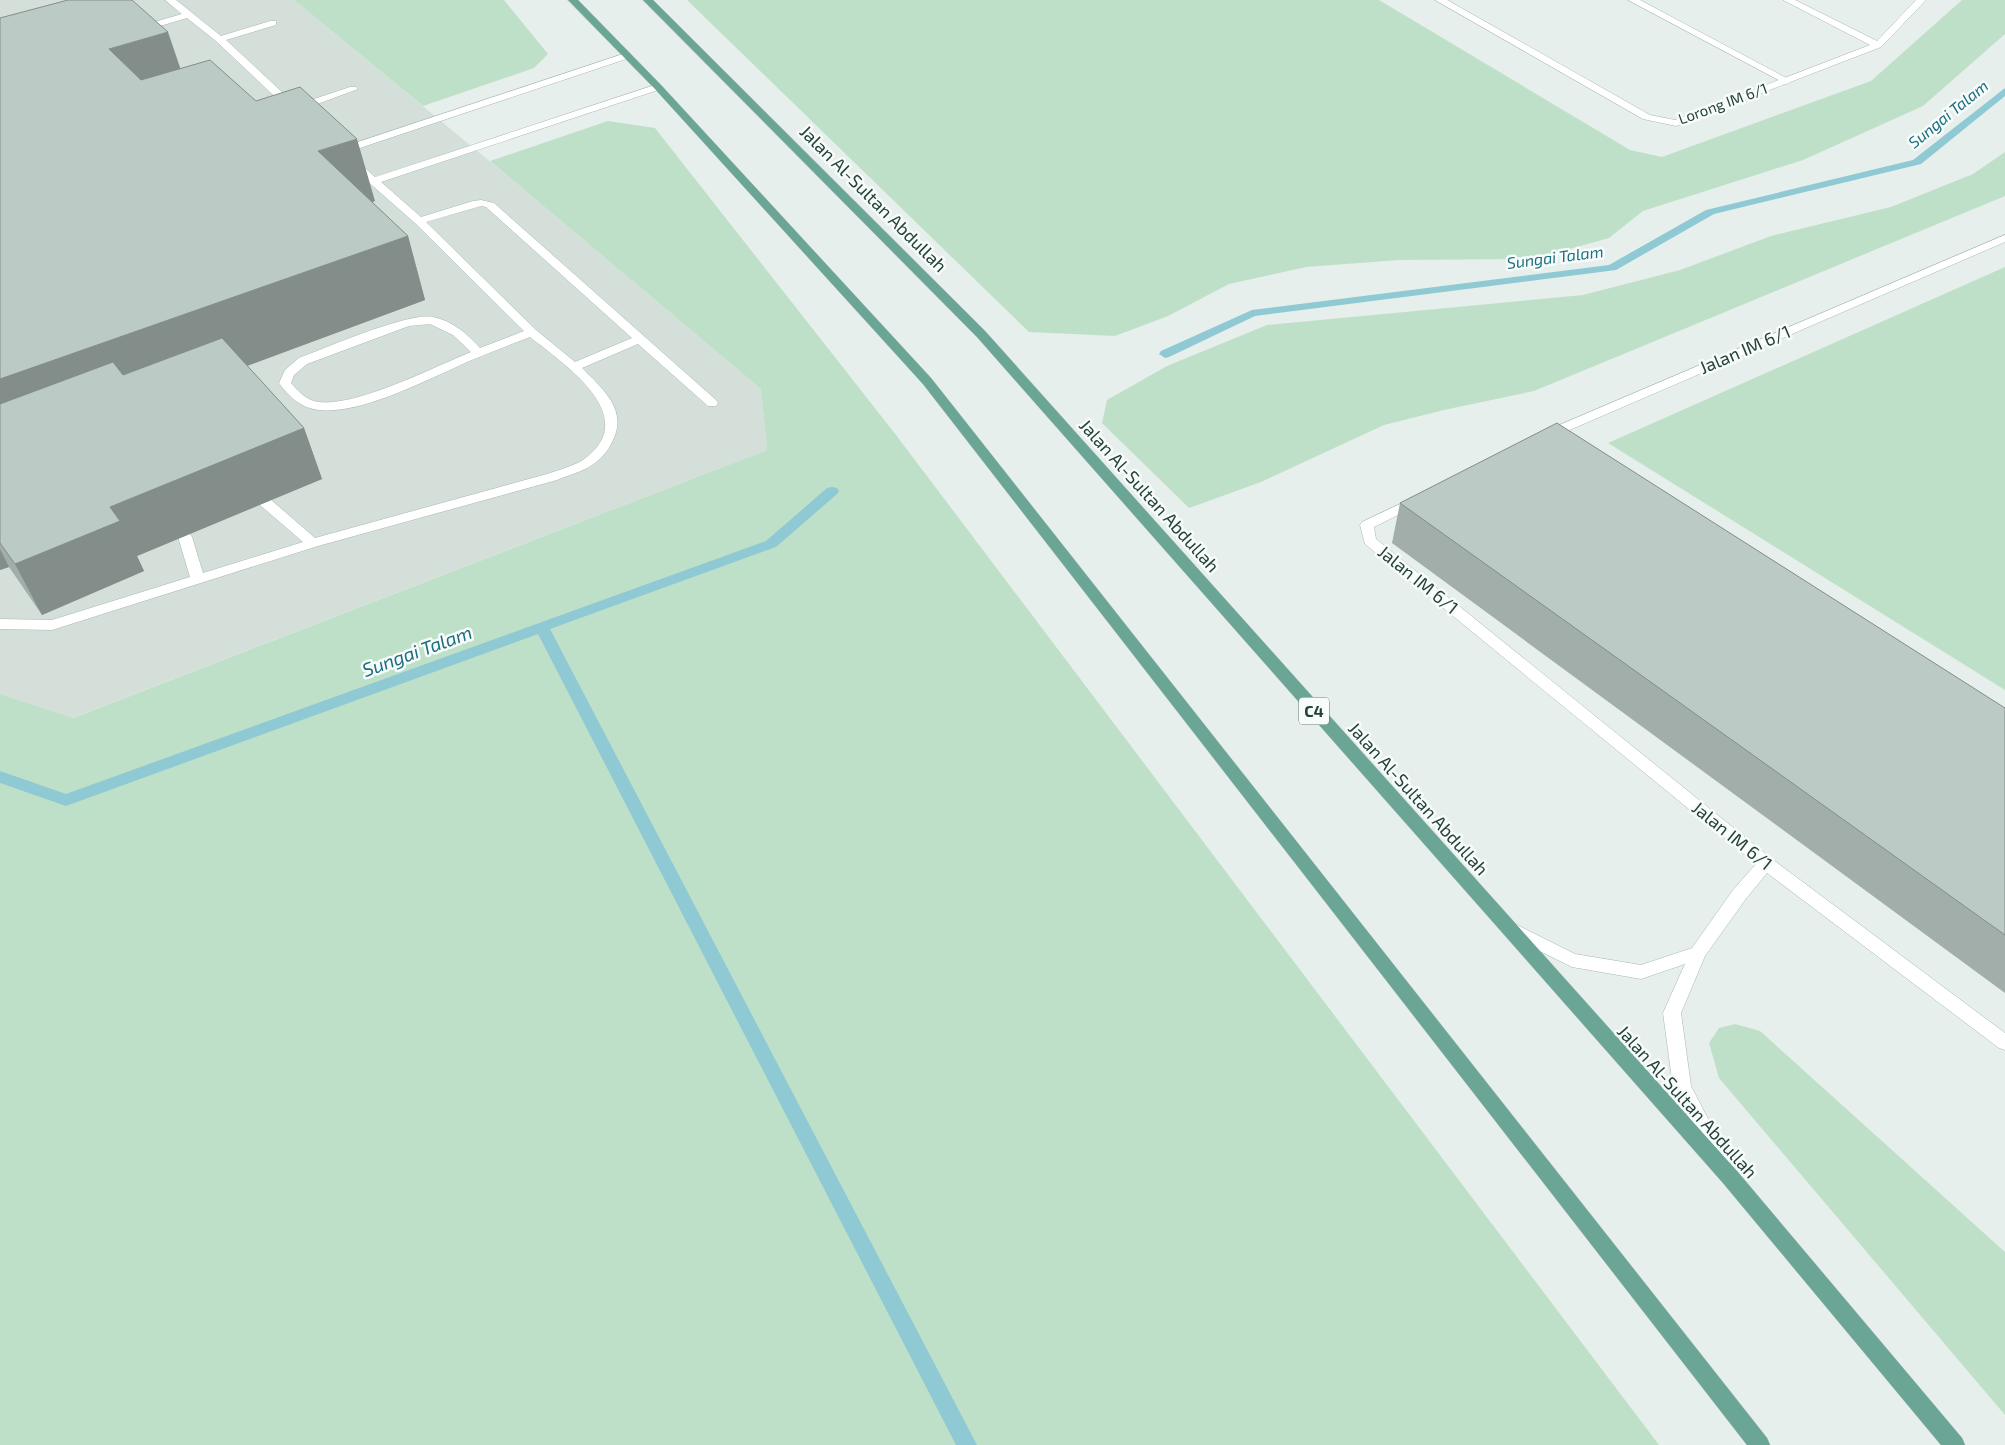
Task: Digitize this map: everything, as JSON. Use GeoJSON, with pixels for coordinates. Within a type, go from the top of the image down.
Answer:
{"type":"FeatureCollection","features":[{"type":"Feature","properties":{"kind":"main road"},"geometry":{"type":"LineString","coordinates":[[573,0],[658,87],[927,381],[1760,1445]]}},
{"type":"Feature","properties":{"kind":"main road","name":"Jalan Al-Sultan Abdullah"},"geometry":{"type":"LineString","coordinates":[[648,0],[981,334],[1730,1177],[1955,1445]]}},
{"type":"Feature","properties":{"kind":"street"},"geometry":{"type":"LineString","coordinates":[[170,0],[219,39],[298,112],[352,89]]}},
{"type":"Feature","properties":{"kind":"street","name":"Lorong IM 6/1"},"geometry":{"type":"LineString","coordinates":[[1440,0],[1647,117],[1676,123],[1878,45],[1921,0]]}},
{"type":"Feature","properties":{"kind":"street"},"geometry":{"type":"LineString","coordinates":[[1633,0],[1787,81]]}},
{"type":"Feature","properties":{"kind":"street"},"geometry":{"type":"LineString","coordinates":[[1788,0],[1878,45]]}},
{"type":"Feature","properties":{"kind":"street"},"geometry":{"type":"LineString","coordinates":[[132,31],[189,15]]}},
{"type":"Feature","properties":{"kind":"street"},"geometry":{"type":"LineString","coordinates":[[219,39],[273,23]]}},
{"type":"Feature","properties":{"kind":"street"},"geometry":{"type":"LineString","coordinates":[[0,624],[52,625],[313,543],[552,477],[587,463],[603,448],[612,431],[611,412],[599,392],[574,366],[532,332],[419,222],[338,148],[626,56]]}},
{"type":"Feature","properties":{"kind":"street"},"geometry":{"type":"LineString","coordinates":[[374,181],[658,87]]}},
{"type":"Feature","properties":{"kind":"street"},"geometry":{"type":"LineString","coordinates":[[419,222],[473,204],[490,205],[712,403]]}},
{"type":"Feature","properties":{"kind":"street","name":"Jalan IM 6/1"},"geometry":{"type":"LineString","coordinates":[[1561,447],[1540,439],[2005,238]]}},
{"type":"Feature","properties":{"kind":"street"},"geometry":{"type":"LineString","coordinates":[[478,353],[464,336],[446,324],[431,320],[408,322],[303,361],[288,372],[285,383],[297,398],[320,406],[348,404],[532,332]]}},
{"type":"Feature","properties":{"kind":"street"},"geometry":{"type":"LineString","coordinates":[[574,366],[639,339]]}},
{"type":"Feature","properties":{"kind":"street","name":"Jalan IM 6/1"},"geometry":{"type":"LineString","coordinates":[[1429,494],[1367,526],[1370,541],[1766,863],[2005,1043]]}},
{"type":"Feature","properties":{"kind":"street"},"geometry":{"type":"LineString","coordinates":[[265,502],[313,543]]}},
{"type":"Feature","properties":{"kind":"street"},"geometry":{"type":"LineString","coordinates":[[185,537],[198,579]]}},
{"type":"Feature","properties":{"kind":"street"},"geometry":{"type":"LineString","coordinates":[[1730,1177],[1682,1087],[1672,1013],[1698,953],[1739,895],[1766,863]]}},
{"type":"Feature","properties":{"kind":"street"},"geometry":{"type":"LineString","coordinates":[[1505,926],[1572,960],[1641,972],[1698,953]]}},
{"type":"Feature","properties":{"kind":"shaded area"},"geometry":{"type":"Polygon","coordinates":[[[0,0],[294,0],[761,389],[767,450],[72,718],[0,694],[0,0]]]}},
{"type":"Feature","properties":{"kind":"green space"},"geometry":{"type":"Polygon","coordinates":[[[294,0],[504,0],[548,54],[534,68],[423,106],[294,0]]]}},
{"type":"Feature","properties":{"kind":"green space"},"geometry":{"type":"Polygon","coordinates":[[[687,0],[1379,0],[1630,150],[1662,157],[1871,81],[1962,0],[2005,0],[2005,34],[1923,106],[1803,160],[1643,211],[1609,238],[1534,259],[1399,260],[1306,267],[1229,284],[1168,316],[1115,336],[1029,332],[687,0]]]}},
{"type":"Feature","properties":{"kind":"green space"},"geometry":{"type":"Polygon","coordinates":[[[608,121],[655,128],[896,435],[1659,1445],[0,1445],[0,694],[73,718],[767,450],[761,389],[490,161],[608,121]]]}},
{"type":"Feature","properties":{"kind":"green space"},"geometry":{"type":"Polygon","coordinates":[[[2005,152],[2005,196],[1534,391],[1384,425],[1261,482],[1189,508],[1102,423],[1107,400],[1167,366],[1267,325],[1583,295],[1680,270],[1771,236],[1891,207],[1973,174],[2005,152]]]}},
{"type":"Feature","properties":{"kind":"green space"},"geometry":{"type":"Polygon","coordinates":[[[2005,267],[2005,690],[1608,443],[2005,267]]]}},
{"type":"Feature","properties":{"kind":"green space"},"geometry":{"type":"Polygon","coordinates":[[[1735,1024],[1760,1031],[2005,1252],[2005,1415],[1719,1078],[1709,1043],[1719,1028],[1735,1024]]]}},
{"type":"Feature","properties":{"kind":"building"},"geometry":{"type":"Polygon","coordinates":[[[68,0],[132,0],[168,32],[109,49],[141,80],[210,60],[256,101],[300,87],[357,139],[318,151],[408,236],[0,379],[0,18],[68,0]]]}},
{"type":"Feature","properties":{"kind":"building"},"geometry":{"type":"Polygon","coordinates":[[[222,338],[304,428],[110,507],[120,521],[15,564],[0,543],[0,404],[113,362],[123,375],[222,338]]]}},
{"type":"Feature","properties":{"kind":"building"},"geometry":{"type":"Polygon","coordinates":[[[1557,423],[2005,708],[2005,935],[1400,503],[1557,423]]]}},
{"type":"Feature","properties":{"kind":"waterway","name":"Sungai Talam"},"geometry":{"type":"LineString","coordinates":[[1165,354],[1252,313],[1612,268],[1710,212],[1917,162],[2005,91]]}},
{"type":"Feature","properties":{"kind":"waterway","name":"Sungai Talam"},"geometry":{"type":"LineString","coordinates":[[542,627],[771,544],[832,491]]}},
{"type":"Feature","properties":{"kind":"waterway","name":"Sungai Talam"},"geometry":{"type":"LineString","coordinates":[[0,777],[66,800],[542,627]]}},
{"type":"Feature","properties":{"kind":"waterway"},"geometry":{"type":"LineString","coordinates":[[542,627],[967,1445]]}}]}
